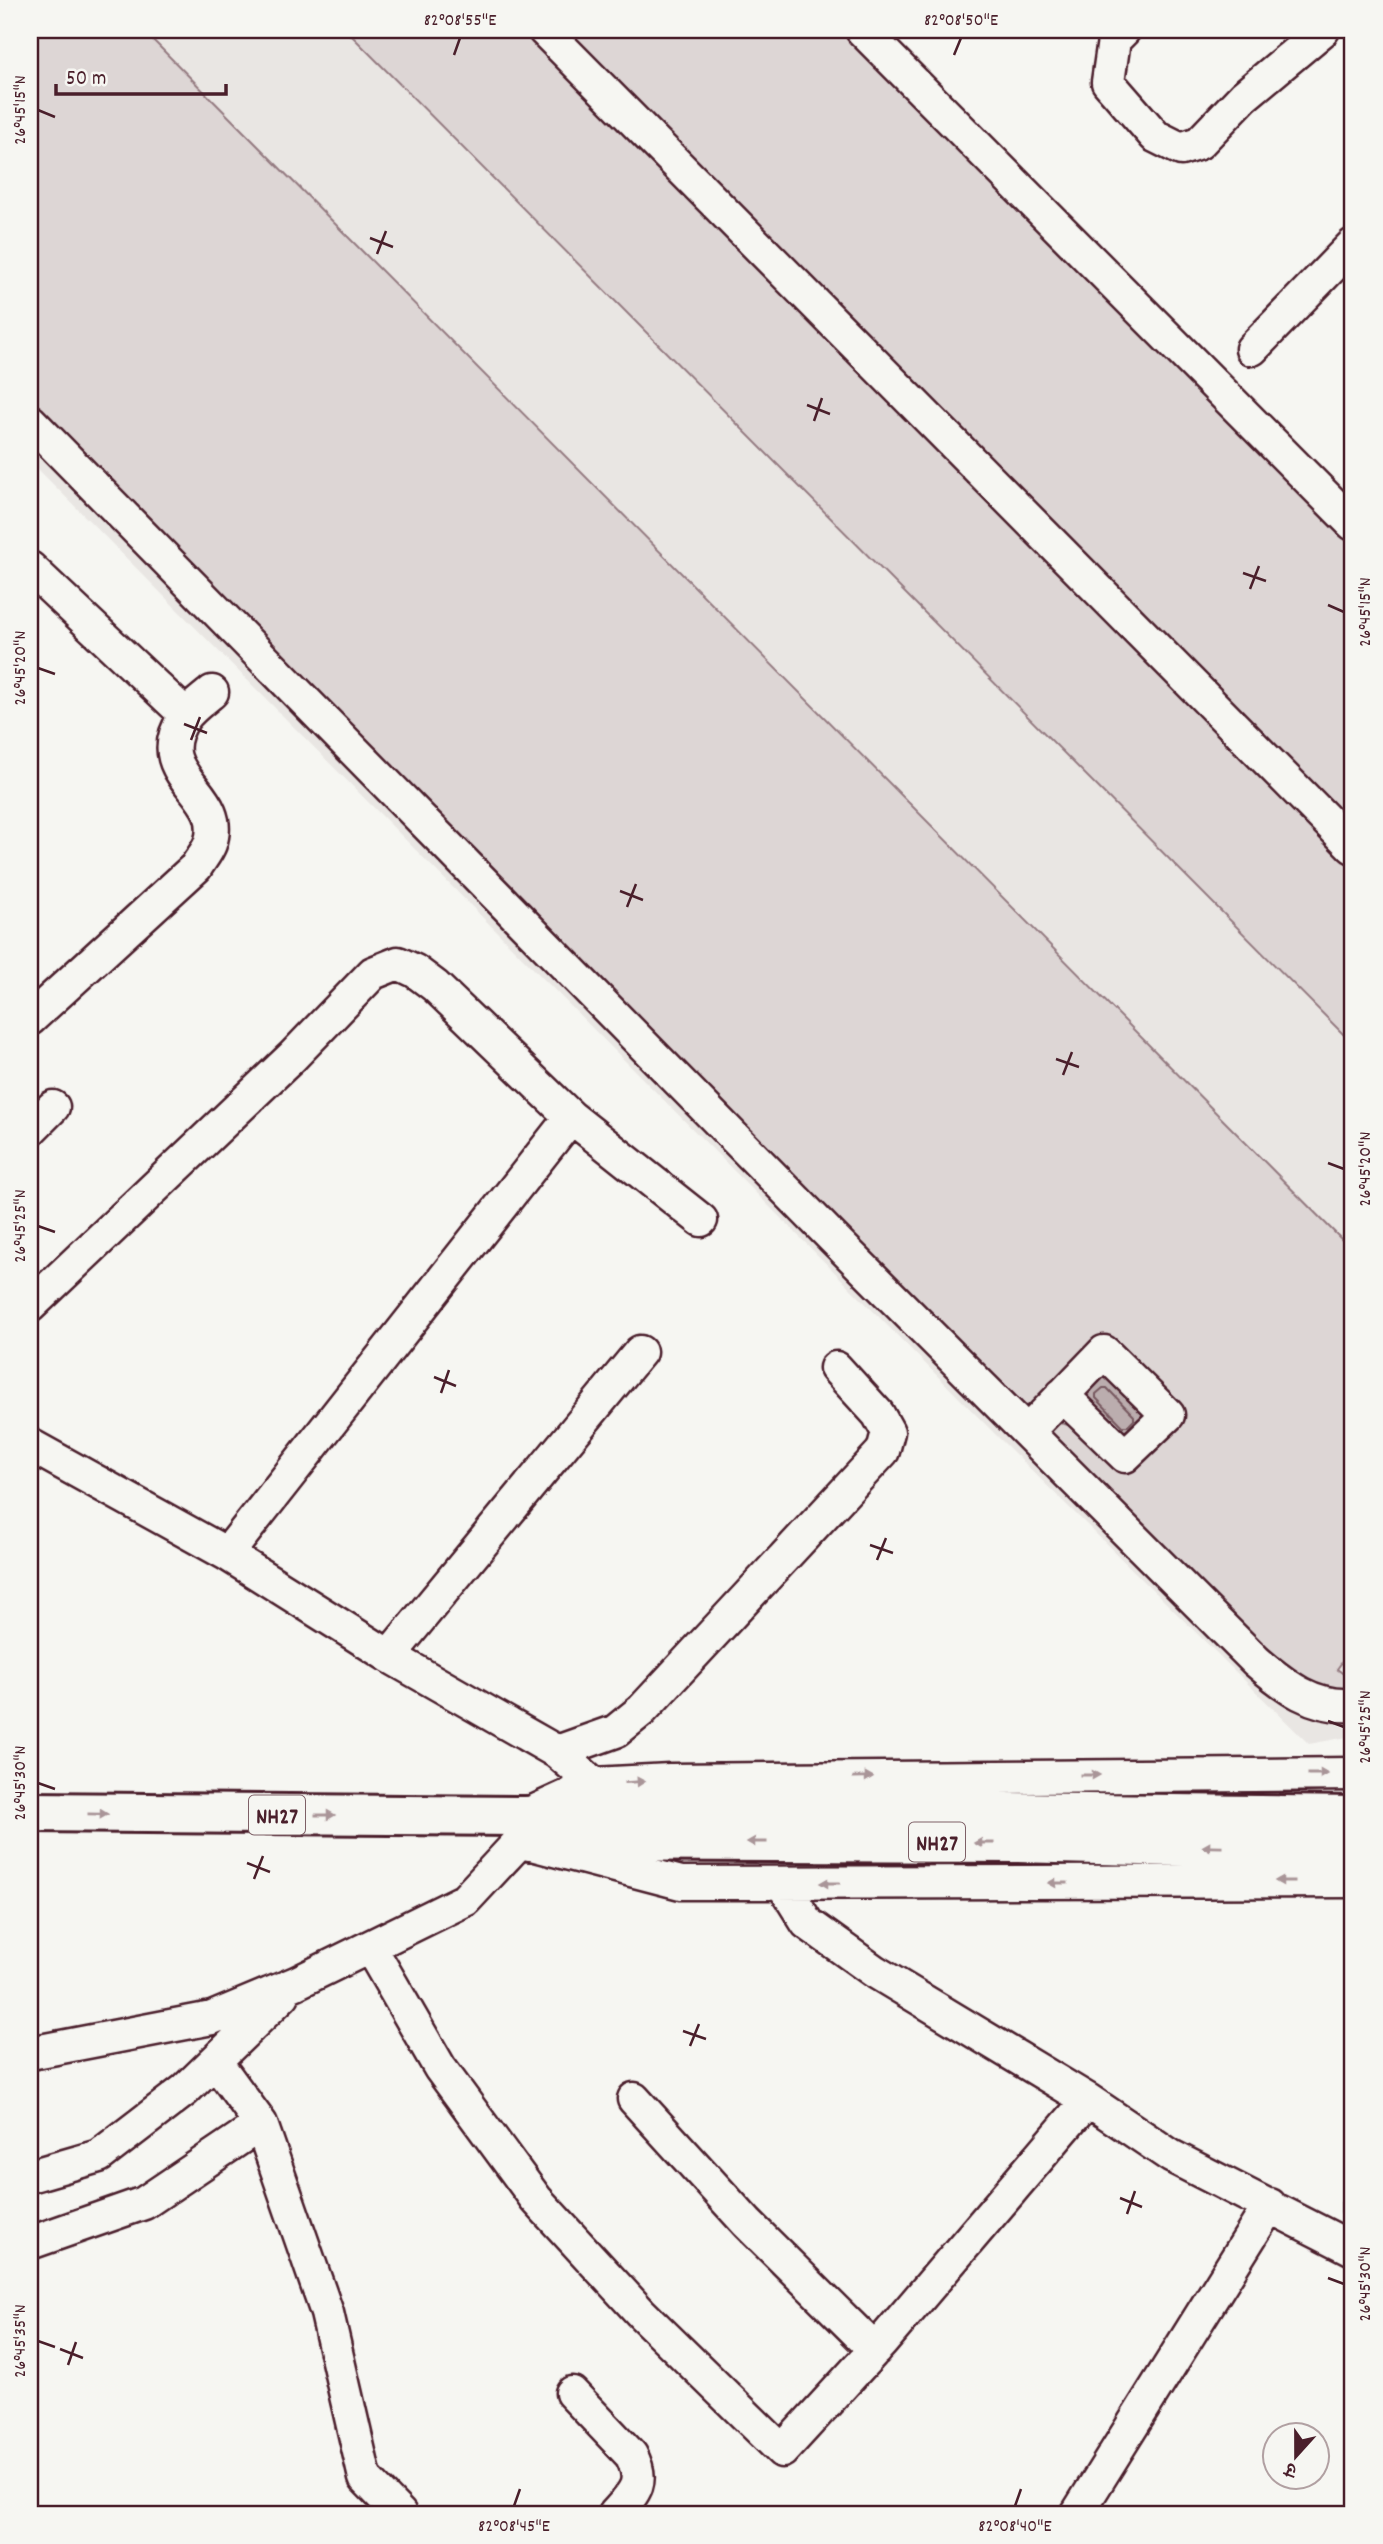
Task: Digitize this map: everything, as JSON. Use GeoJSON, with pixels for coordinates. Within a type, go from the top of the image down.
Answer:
{"type":"FeatureCollection","features":[{"type":"Feature","properties":{"kind":"highway","name":"NH27"},"geometry":{"type":"LineString","coordinates":[[30,1839],[523,1828],[758,1809],[1353,1816]]}},
{"type":"Feature","properties":{"kind":"highway","name":"NH27"},"geometry":{"type":"LineString","coordinates":[[30,1812],[1353,1851]]}},
{"type":"Feature","properties":{"kind":"street"},"geometry":{"type":"LineString","coordinates":[[544,30],[1353,847]]}},
{"type":"Feature","properties":{"kind":"street"},"geometry":{"type":"LineString","coordinates":[[862,30],[1353,524]]}},
{"type":"Feature","properties":{"kind":"street"},"geometry":{"type":"LineString","coordinates":[[1124,30],[1114,40],[1108,82],[1155,136],[1181,149],[1199,143],[1244,96],[1323,30]]}},
{"type":"Feature","properties":{"kind":"street"},"geometry":{"type":"LineString","coordinates":[[1252,349],[1353,246]]}},
{"type":"Feature","properties":{"kind":"street"},"geometry":{"type":"LineString","coordinates":[[30,421],[833,1238],[1279,1681],[1299,1695],[1322,1703],[1353,1705]]}},
{"type":"Feature","properties":{"kind":"street"},"geometry":{"type":"LineString","coordinates":[[30,568],[186,715]]}},
{"type":"Feature","properties":{"kind":"street"},"geometry":{"type":"LineString","coordinates":[[30,1019],[196,867],[210,844],[213,822],[206,803],[183,776],[173,752],[176,734],[186,715],[212,692]]}},
{"type":"Feature","properties":{"kind":"street"},"geometry":{"type":"LineString","coordinates":[[30,1306],[292,1056],[373,973],[398,963],[415,971],[435,986],[571,1117],[701,1220]]}},
{"type":"Feature","properties":{"kind":"street"},"geometry":{"type":"LineString","coordinates":[[30,1130],[53,1107]]}},
{"type":"Feature","properties":{"kind":"street"},"geometry":{"type":"LineString","coordinates":[[227,1554],[571,1117]]}},
{"type":"Feature","properties":{"kind":"street"},"geometry":{"type":"LineString","coordinates":[[389,1656],[640,1352]]}},
{"type":"Feature","properties":{"kind":"street"},"geometry":{"type":"LineString","coordinates":[[556,1752],[616,1731],[642,1710],[883,1451],[888,1432],[878,1414],[836,1368]]}},
{"type":"Feature","properties":{"kind":"street"},"geometry":{"type":"LineString","coordinates":[[1027,1432],[1062,1395]]}},
{"type":"Feature","properties":{"kind":"street"},"geometry":{"type":"LineString","coordinates":[[30,1445],[227,1554],[389,1656],[556,1752],[594,1784]]}},
{"type":"Feature","properties":{"kind":"street"},"geometry":{"type":"LineString","coordinates":[[30,2053],[212,2018],[296,1983],[465,1900],[523,1828],[594,1784],[670,1780],[1353,1774]]}},
{"type":"Feature","properties":{"kind":"street"},"geometry":{"type":"LineString","coordinates":[[523,1828],[681,1883],[1353,1881]]}},
{"type":"Feature","properties":{"kind":"street"},"geometry":{"type":"LineString","coordinates":[[782,1883],[807,1923],[863,1963],[1088,2100],[1171,2156],[1353,2249]]}},
{"type":"Feature","properties":{"kind":"street"},"geometry":{"type":"LineString","coordinates":[[370,1947],[440,2068],[536,2199],[641,2313],[782,2451],[875,2350],[1088,2100]]}},
{"type":"Feature","properties":{"kind":"street"},"geometry":{"type":"LineString","coordinates":[[30,2176],[99,2156],[185,2090],[296,1983]]}},
{"type":"Feature","properties":{"kind":"street"},"geometry":{"type":"LineString","coordinates":[[215,2061],[261,2124],[327,2314],[365,2478],[400,2514]]}},
{"type":"Feature","properties":{"kind":"street"},"geometry":{"type":"LineString","coordinates":[[634,2099],[747,2223],[875,2350]]}},
{"type":"Feature","properties":{"kind":"street"},"geometry":{"type":"LineString","coordinates":[[30,2243],[144,2203],[261,2124]]}},
{"type":"Feature","properties":{"kind":"street"},"geometry":{"type":"LineString","coordinates":[[1077,2514],[1270,2205]]}},
{"type":"Feature","properties":{"kind":"street"},"geometry":{"type":"LineString","coordinates":[[572,2393],[631,2455],[638,2466],[639,2480],[633,2494],[615,2514]]}},
{"type":"Feature","properties":{"kind":"shaded area"},"geometry":{"type":"Polygon","coordinates":[[[30,30],[889,30],[1122,268],[1353,497],[1353,1736],[1309,1744],[1000,1439],[30,461],[30,30]]]}},
{"type":"Feature","properties":{"kind":"shaded area"},"geometry":{"type":"Polygon","coordinates":[[[30,30],[143,30],[1353,1251],[1353,1647],[1337,1669],[1353,1679],[1353,1696],[1295,1679],[1049,1436],[1055,1423],[1075,1428],[1093,1440],[1125,1472],[1184,1416],[1103,1338],[1037,1405],[1019,1406],[30,407],[30,30]]]}},
{"type":"Feature","properties":{"kind":"shaded area"},"geometry":{"type":"Polygon","coordinates":[[[346,30],[533,30],[1353,859],[1353,1044],[346,30]]]}},
{"type":"Feature","properties":{"kind":"shaded area"},"geometry":{"type":"Polygon","coordinates":[[[559,30],[853,30],[1353,538],[1353,834],[559,30]]]}},
{"type":"Feature","properties":{"kind":"water"},"geometry":{"type":"Polygon","coordinates":[[[1105,1376],[1146,1418],[1126,1438],[1084,1396],[1105,1376]]]}},
{"type":"Feature","properties":{"kind":"building"},"geometry":{"type":"Polygon","coordinates":[[[1353,2189],[1353,2213],[1342,2203],[1353,2189]]]}}]}
